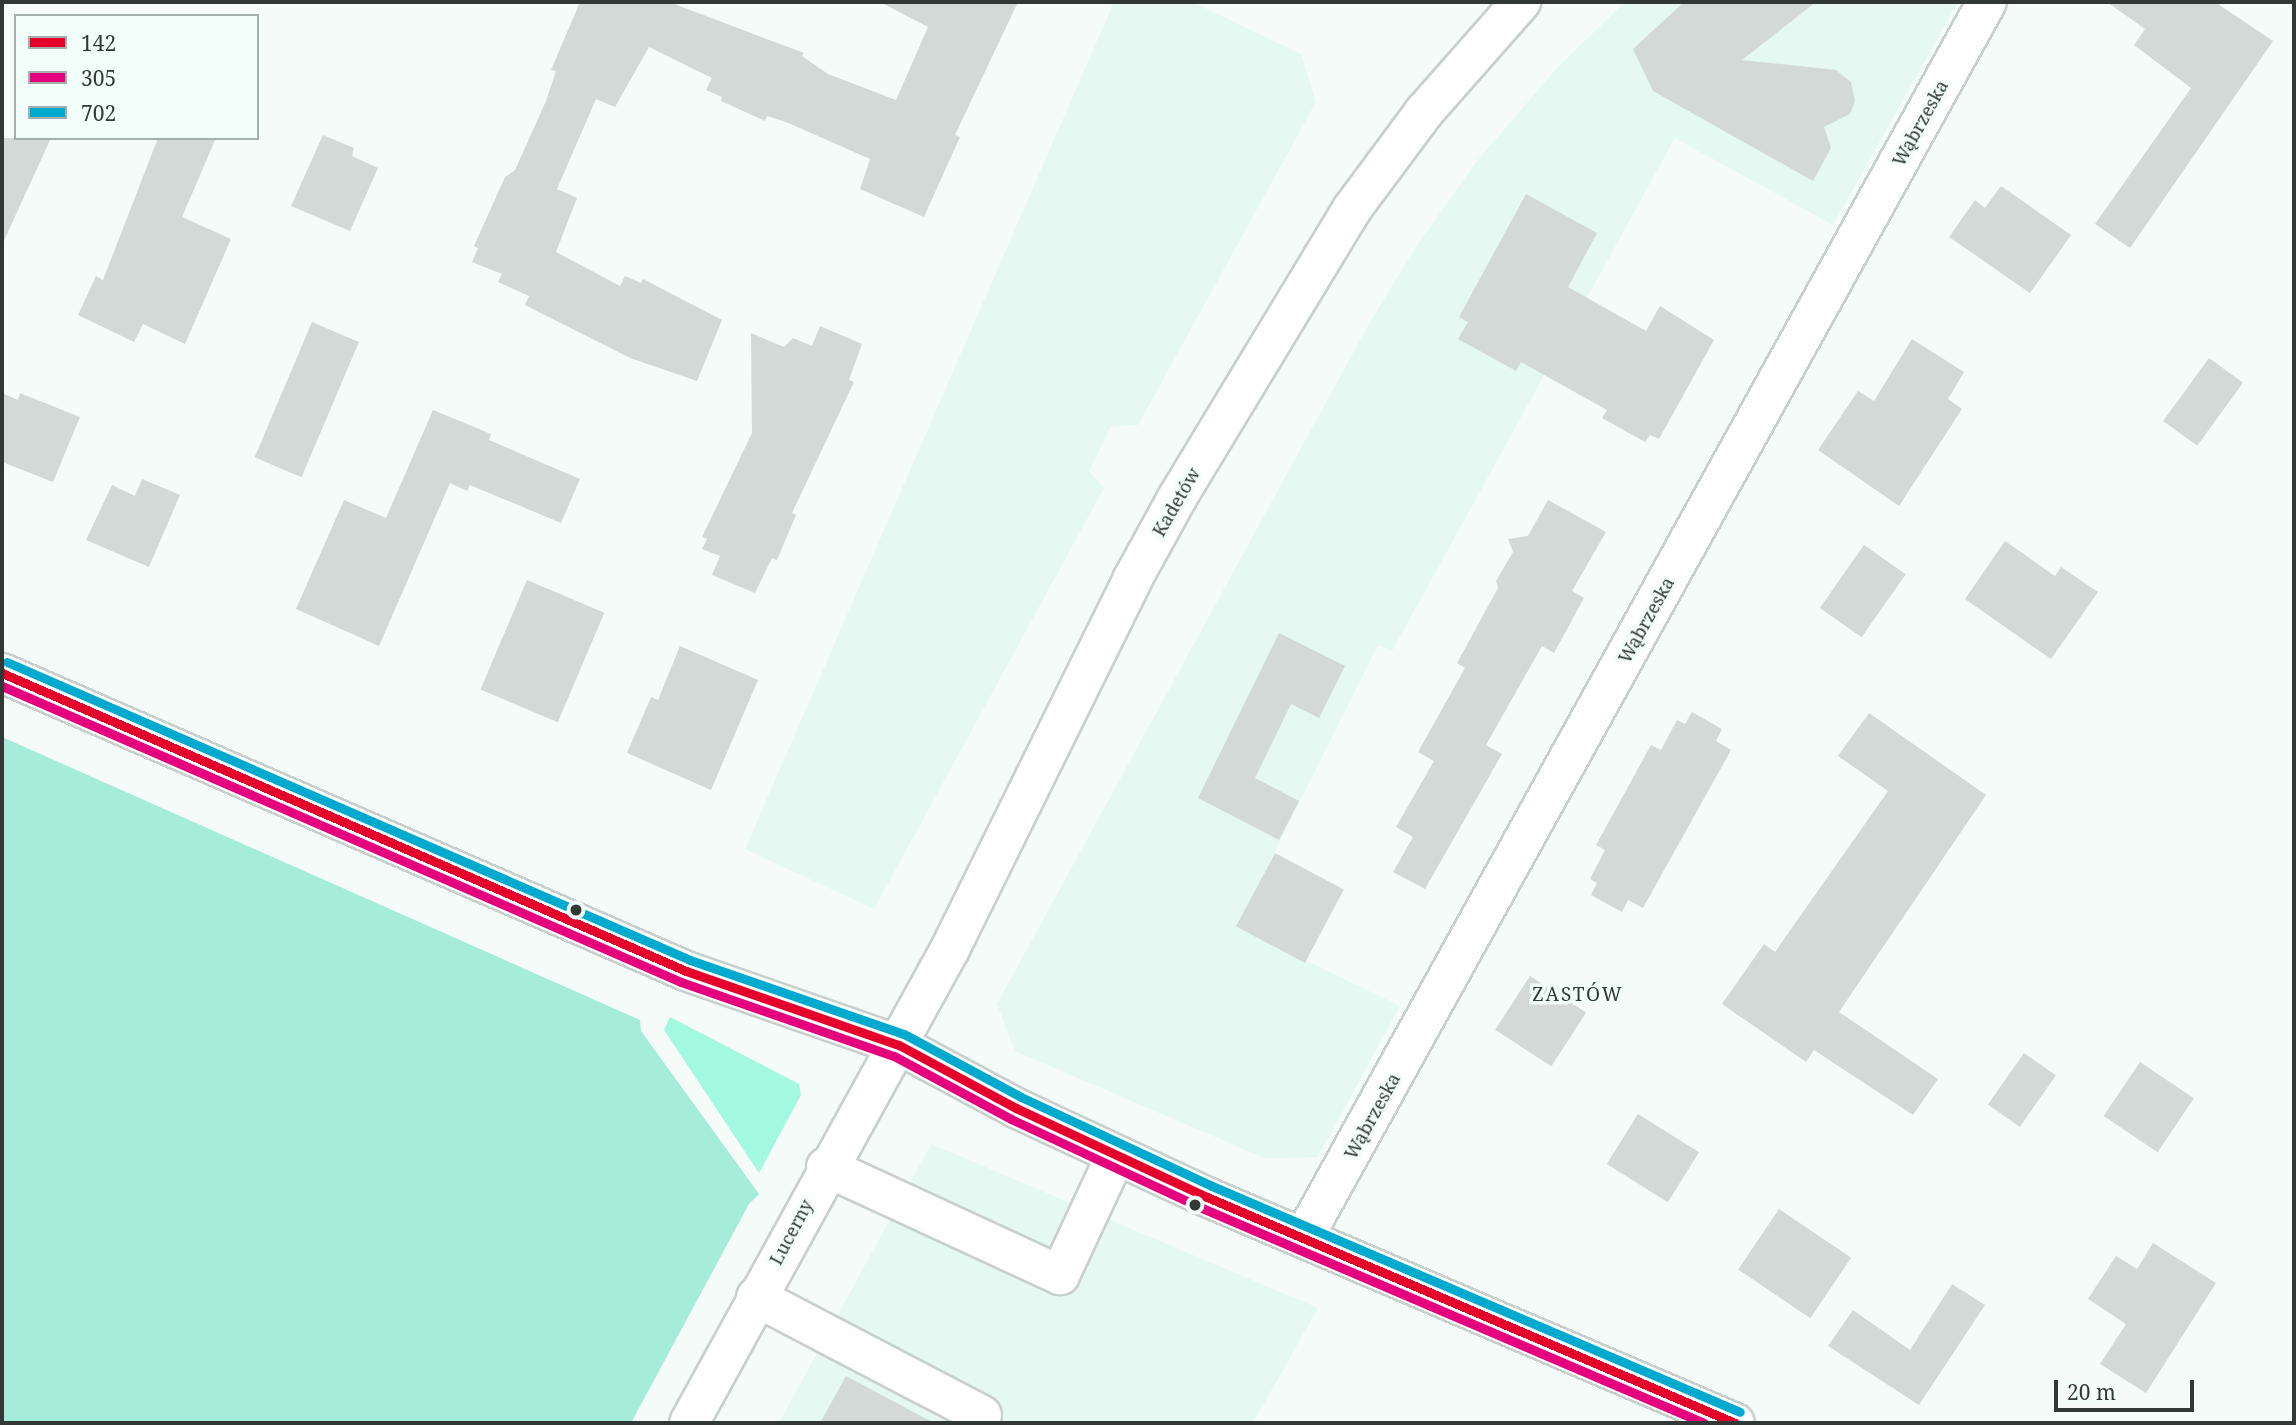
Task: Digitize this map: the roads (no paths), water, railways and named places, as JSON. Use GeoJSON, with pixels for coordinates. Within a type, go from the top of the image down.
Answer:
{"type":"FeatureCollection","features":[{"type":"Feature","properties":{"kind":"street","name":"Kadetów"},"geometry":{"type":"LineString","coordinates":[[899,1045],[1132,580],[1281,323],[1352,209],[1424,112],[1521,2]]}},
{"type":"Feature","properties":{"kind":"street","name":"Wąbrzeska"},"geometry":{"type":"LineString","coordinates":[[1304,1237],[1987,2]]}},
{"type":"Feature","properties":{"kind":"street"},"geometry":{"type":"LineString","coordinates":[[2,673],[687,971],[899,1045],[1116,1155],[1735,1423]]}},
{"type":"Feature","properties":{"kind":"street","name":"Lucerny"},"geometry":{"type":"LineString","coordinates":[[688,1423],[826,1167],[899,1045]]}},
{"type":"Feature","properties":{"kind":"street"},"geometry":{"type":"LineString","coordinates":[[826,1167],[1060,1275],[1116,1155]]}},
{"type":"Feature","properties":{"kind":"street"},"geometry":{"type":"LineString","coordinates":[[756,1297],[982,1415]]}},
{"type":"Feature","properties":{"kind":"district","name":"ZASTÓW"},"geometry":{"type":"Point","coordinates":[1578,995]}}]}
